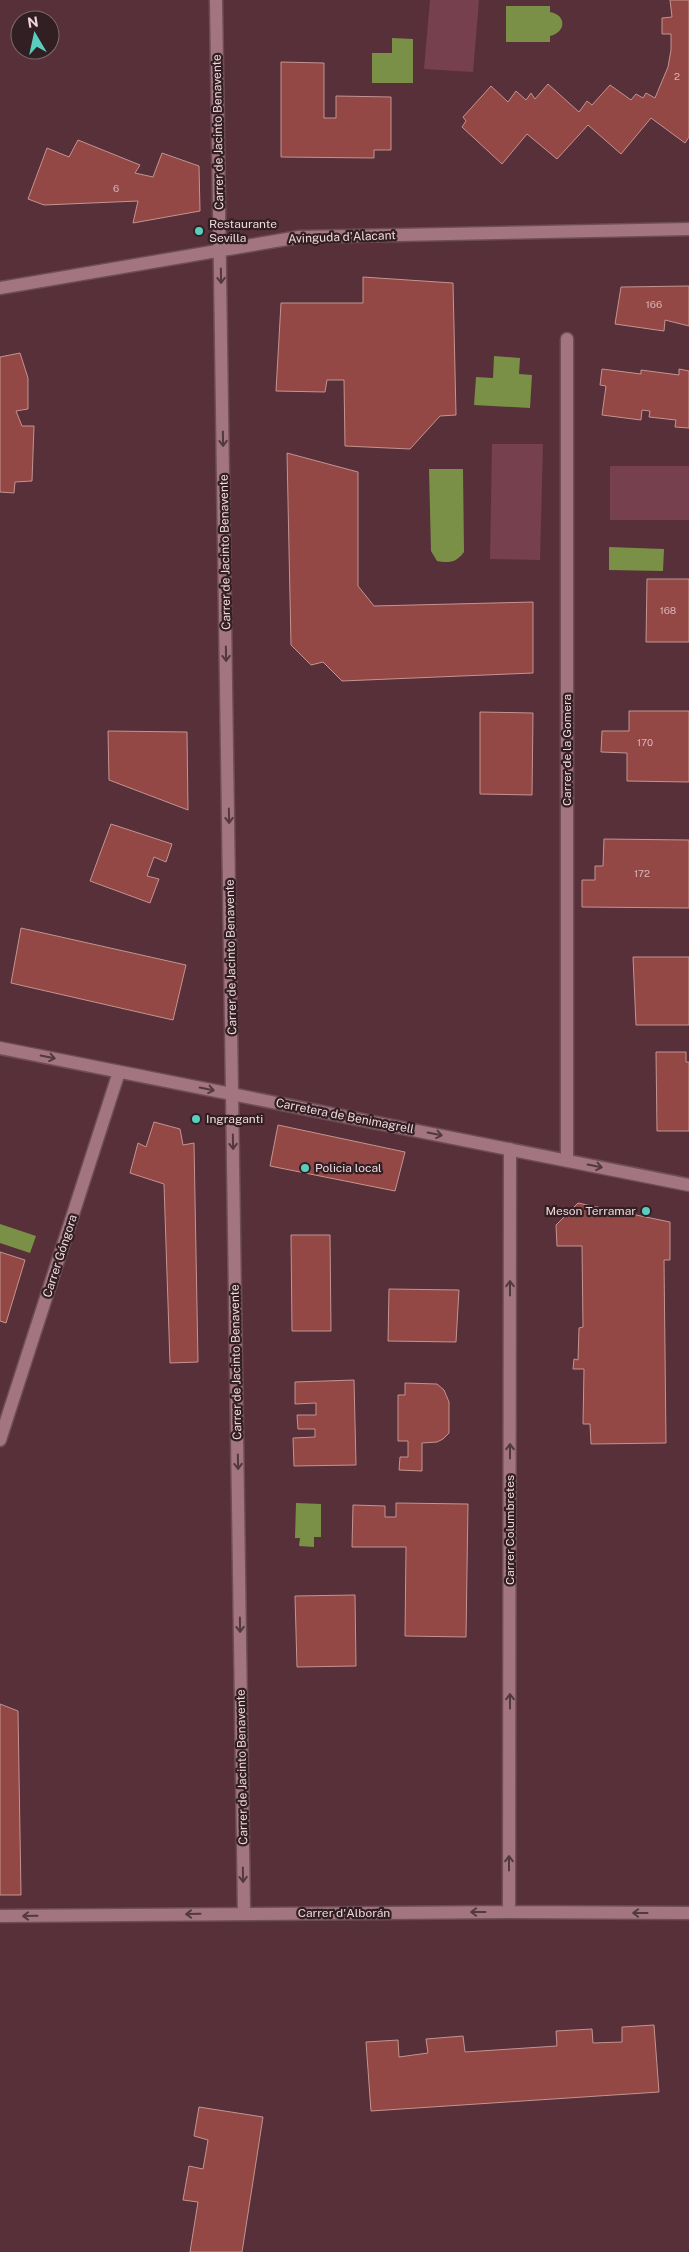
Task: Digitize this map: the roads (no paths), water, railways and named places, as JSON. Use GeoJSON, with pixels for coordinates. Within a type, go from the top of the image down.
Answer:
{"type":"FeatureCollection","features":[{"type":"Feature","properties":{"kind":"street","name":"Carrer de Jacinto Benavente"},"geometry":{"type":"LineString","coordinates":[[216,0],[244,1913]]}},
{"type":"Feature","properties":{"kind":"street","name":"Avinguda d'Alacant"},"geometry":{"type":"LineString","coordinates":[[0,288],[299,237],[689,229]]}},
{"type":"Feature","properties":{"kind":"street","name":"Carrer de la Gomera"},"geometry":{"type":"LineString","coordinates":[[566,339],[567,1160]]}},
{"type":"Feature","properties":{"kind":"street","name":"Carretera de Benimagrell"},"geometry":{"type":"LineString","coordinates":[[0,1048],[689,1185]]}},
{"type":"Feature","properties":{"kind":"street","name":"Carrer Góngora"},"geometry":{"type":"LineString","coordinates":[[0,1440],[119,1072]]}},
{"type":"Feature","properties":{"kind":"street","name":"Carrer Columbretes"},"geometry":{"type":"LineString","coordinates":[[509,1912],[510,1149]]}},
{"type":"Feature","properties":{"kind":"street","name":"Carrer d'Alborán"},"geometry":{"type":"LineString","coordinates":[[0,1916],[244,1913],[689,1913]]}},
{"type":"Feature","properties":{"kind":"place","name":"Restaurante Sevilla"},"geometry":{"type":"Point","coordinates":[199,231]}},
{"type":"Feature","properties":{"kind":"place","name":"Ingraganti"},"geometry":{"type":"Point","coordinates":[196,1119]}},
{"type":"Feature","properties":{"kind":"place","name":"Policia local"},"geometry":{"type":"Point","coordinates":[305,1168]}},
{"type":"Feature","properties":{"kind":"place","name":"Meson Terramar"},"geometry":{"type":"Point","coordinates":[646,1211]}}]}
